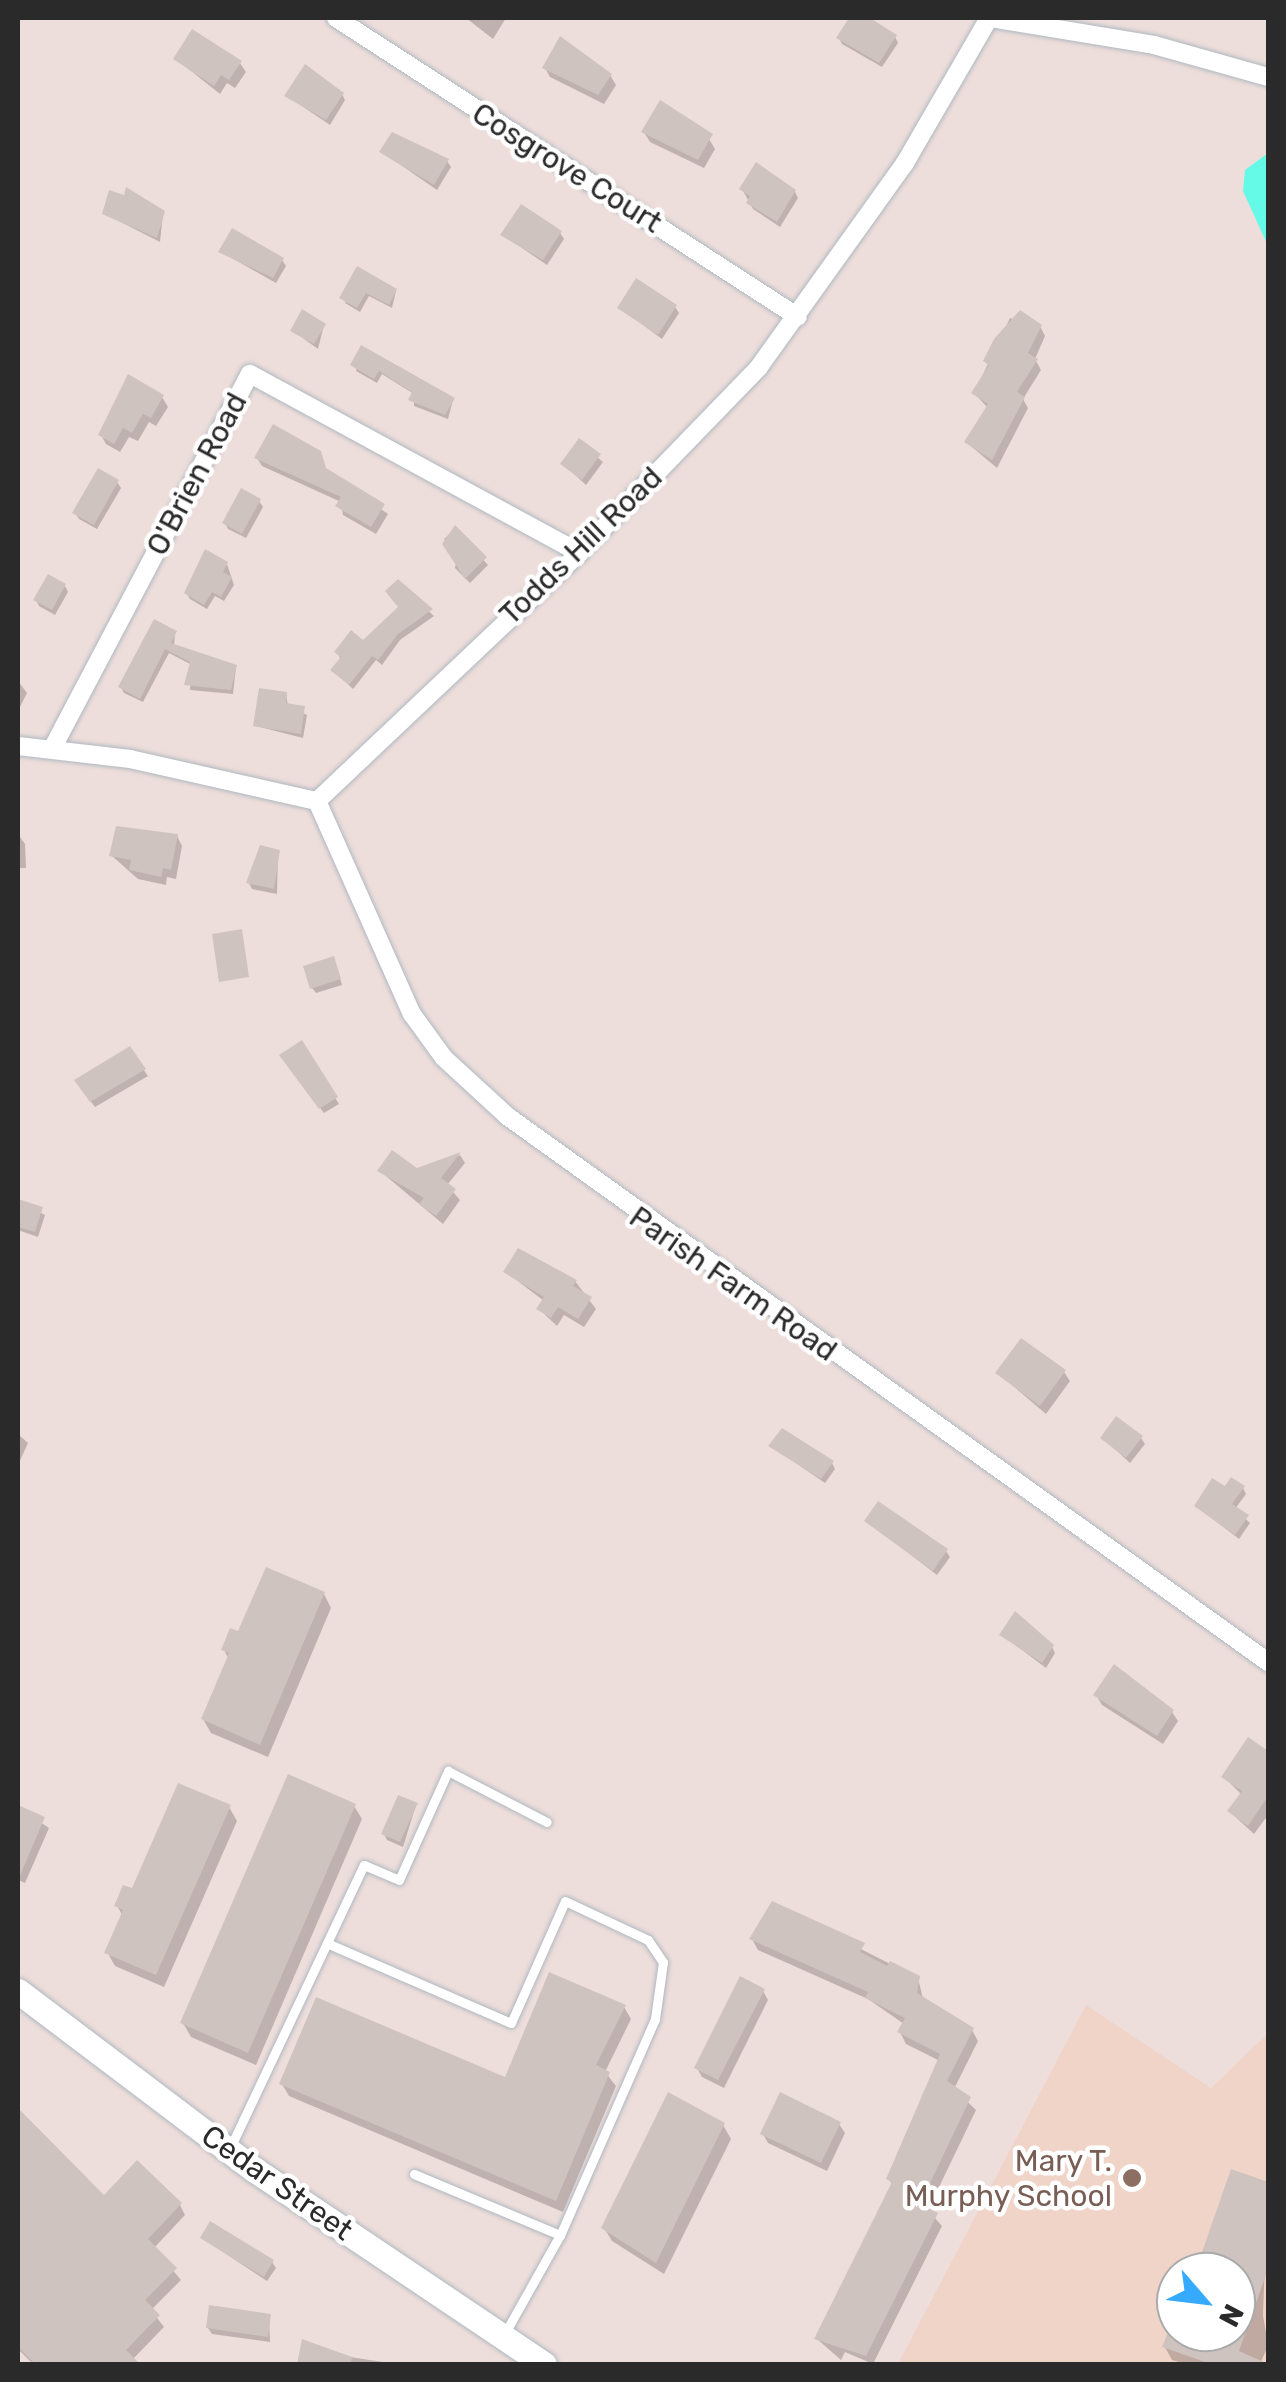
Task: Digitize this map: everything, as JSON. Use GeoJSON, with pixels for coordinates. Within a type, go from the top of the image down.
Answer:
{"type":"FeatureCollection","features":[{"type":"Feature","properties":{"kind":"main road","name":"Cedar Street"},"geometry":{"type":"LineString","coordinates":[[18,1991],[228,2150],[544,2364]]}},
{"type":"Feature","properties":{"kind":"street","name":"Cosgrove Court"},"geometry":{"type":"LineString","coordinates":[[336,18],[798,317]]}},
{"type":"Feature","properties":{"kind":"street","name":"Todds Hill Road"},"geometry":{"type":"LineString","coordinates":[[316,800],[579,553],[759,367],[905,164],[990,18]]}},
{"type":"Feature","properties":{"kind":"street"},"geometry":{"type":"LineString","coordinates":[[990,18],[1154,45],[1268,77]]}},
{"type":"Feature","properties":{"kind":"street","name":"O'Brien Road"},"geometry":{"type":"LineString","coordinates":[[52,749],[250,374],[579,553]]}},
{"type":"Feature","properties":{"kind":"street"},"geometry":{"type":"LineString","coordinates":[[18,746],[52,749],[316,800]]}},
{"type":"Feature","properties":{"kind":"street","name":"Parish Farm Road"},"geometry":{"type":"LineString","coordinates":[[316,800],[412,1014],[444,1058],[507,1116],[1268,1662]]}},
{"type":"Feature","properties":{"kind":"lane"},"geometry":{"type":"LineString","coordinates":[[228,2150],[364,1865],[399,1880],[448,1771],[547,1822]]}},
{"type":"Feature","properties":{"kind":"lane"},"geometry":{"type":"LineString","coordinates":[[329,1944],[512,2024],[565,1901],[648,1940],[664,1962],[654,2019],[560,2235],[503,2337]]}},
{"type":"Feature","properties":{"kind":"lane"},"geometry":{"type":"LineString","coordinates":[[414,2174],[560,2235]]}},
{"type":"Feature","properties":{"kind":"shaded area","name":"Mary T. Murphy School"},"geometry":{"type":"Polygon","coordinates":[[[1086,2005],[1211,2088],[1268,2033],[1268,2364],[898,2364],[1086,2005]]]}},
{"type":"Feature","properties":{"kind":"water"},"geometry":{"type":"Polygon","coordinates":[[[1268,153],[1268,246],[1243,191],[1245,170],[1268,153]]]}},
{"type":"Feature","properties":{"kind":"building"},"geometry":{"type":"Polygon","coordinates":[[[849,18],[870,18],[897,35],[879,63],[836,38],[849,18]]]}},
{"type":"Feature","properties":{"kind":"building"},"geometry":{"type":"Polygon","coordinates":[[[192,29],[242,61],[229,80],[221,75],[214,86],[173,59],[192,29]]]}},
{"type":"Feature","properties":{"kind":"building"},"geometry":{"type":"Polygon","coordinates":[[[560,36],[612,74],[598,95],[542,68],[560,36]]]}},
{"type":"Feature","properties":{"kind":"building"},"geometry":{"type":"Polygon","coordinates":[[[305,64],[344,93],[326,120],[284,96],[305,64]]]}},
{"type":"Feature","properties":{"kind":"building"},"geometry":{"type":"Polygon","coordinates":[[[660,100],[713,134],[698,160],[641,132],[660,100]]]}},
{"type":"Feature","properties":{"kind":"building"},"geometry":{"type":"Polygon","coordinates":[[[392,132],[449,159],[434,185],[379,152],[392,132]]]}},
{"type":"Feature","properties":{"kind":"building"},"geometry":{"type":"Polygon","coordinates":[[[756,162],[796,190],[777,222],[746,203],[750,196],[739,189],[756,162]]]}},
{"type":"Feature","properties":{"kind":"building"},"geometry":{"type":"Polygon","coordinates":[[[126,187],[165,211],[157,238],[102,214],[109,190],[124,195],[126,187]]]}},
{"type":"Feature","properties":{"kind":"building"},"geometry":{"type":"Polygon","coordinates":[[[521,204],[562,231],[543,260],[500,235],[521,204]]]}},
{"type":"Feature","properties":{"kind":"building"},"geometry":{"type":"Polygon","coordinates":[[[232,228],[284,258],[273,278],[218,252],[232,228]]]}},
{"type":"Feature","properties":{"kind":"building"},"geometry":{"type":"Polygon","coordinates":[[[357,266],[397,289],[389,305],[366,293],[357,308],[339,298],[357,266]]]}},
{"type":"Feature","properties":{"kind":"building"},"geometry":{"type":"Polygon","coordinates":[[[636,278],[677,305],[658,335],[617,308],[636,278]]]}},
{"type":"Feature","properties":{"kind":"building"},"geometry":{"type":"Polygon","coordinates":[[[302,309],[326,324],[314,344],[290,331],[302,309]]]}},
{"type":"Feature","properties":{"kind":"building"},"geometry":{"type":"Polygon","coordinates":[[[1020,310],[1042,325],[1028,353],[1038,359],[1017,392],[1025,397],[992,460],[964,442],[988,404],[971,393],[989,365],[983,361],[994,339],[1020,310]]]}},
{"type":"Feature","properties":{"kind":"building"},"geometry":{"type":"Polygon","coordinates":[[[361,345],[455,398],[445,415],[408,400],[412,392],[379,371],[374,379],[350,365],[361,345]]]}},
{"type":"Feature","properties":{"kind":"building"},"geometry":{"type":"Polygon","coordinates":[[[128,374],[164,395],[151,418],[143,414],[132,433],[123,428],[114,444],[98,435],[128,374]]]}},
{"type":"Feature","properties":{"kind":"building"},"geometry":{"type":"Polygon","coordinates":[[[273,424],[321,451],[326,468],[385,504],[371,527],[335,506],[341,497],[254,458],[273,424]]]}},
{"type":"Feature","properties":{"kind":"building"},"geometry":{"type":"Polygon","coordinates":[[[579,438],[601,454],[582,480],[560,464],[579,438]]]}},
{"type":"Feature","properties":{"kind":"building"},"geometry":{"type":"Polygon","coordinates":[[[98,468],[119,480],[94,525],[72,513],[98,468]]]}},
{"type":"Feature","properties":{"kind":"building"},"geometry":{"type":"Polygon","coordinates":[[[241,488],[261,499],[242,534],[222,523],[241,488]]]}},
{"type":"Feature","properties":{"kind":"building"},"geometry":{"type":"Polygon","coordinates":[[[455,525],[487,557],[465,579],[442,544],[455,525]]]}},
{"type":"Feature","properties":{"kind":"building"},"geometry":{"type":"Polygon","coordinates":[[[205,549],[228,562],[223,572],[232,577],[221,597],[212,592],[204,605],[184,593],[205,549]]]}},
{"type":"Feature","properties":{"kind":"building"},"geometry":{"type":"Polygon","coordinates":[[[48,574],[66,584],[52,610],[33,600],[48,574]]]}},
{"type":"Feature","properties":{"kind":"building"},"geometry":{"type":"Polygon","coordinates":[[[398,579],[433,609],[398,634],[378,660],[372,656],[349,685],[330,670],[341,657],[334,652],[351,630],[363,640],[398,607],[385,591],[398,579]]]}},
{"type":"Feature","properties":{"kind":"building"},"geometry":{"type":"Polygon","coordinates":[[[154,619],[177,631],[171,643],[237,665],[231,690],[184,685],[190,662],[165,649],[140,699],[118,687],[154,619]]]}},
{"type":"Feature","properties":{"kind":"building"},"geometry":{"type":"Polygon","coordinates":[[[259,688],[287,692],[286,703],[305,706],[301,734],[253,726],[259,688]]]}},
{"type":"Feature","properties":{"kind":"building"},"geometry":{"type":"Polygon","coordinates":[[[116,826],[178,834],[171,870],[163,868],[161,877],[129,870],[131,860],[109,856],[116,826]]]}},
{"type":"Feature","properties":{"kind":"building"},"geometry":{"type":"Polygon","coordinates":[[[260,845],[280,850],[274,889],[246,883],[260,845]]]}},
{"type":"Feature","properties":{"kind":"building"},"geometry":{"type":"Polygon","coordinates":[[[242,929],[249,977],[219,982],[212,934],[242,929]]]}},
{"type":"Feature","properties":{"kind":"building"},"geometry":{"type":"Polygon","coordinates":[[[334,956],[341,979],[310,989],[303,966],[334,956]]]}},
{"type":"Feature","properties":{"kind":"building"},"geometry":{"type":"Polygon","coordinates":[[[302,1040],[338,1097],[319,1109],[279,1055],[302,1040]]]}},
{"type":"Feature","properties":{"kind":"building"},"geometry":{"type":"Polygon","coordinates":[[[130,1046],[146,1069],[90,1102],[74,1080],[130,1046]]]}},
{"type":"Feature","properties":{"kind":"building"},"geometry":{"type":"Polygon","coordinates":[[[392,1150],[417,1168],[461,1152],[441,1178],[456,1189],[436,1216],[419,1204],[424,1198],[377,1171],[392,1150]]]}},
{"type":"Feature","properties":{"kind":"building"},"geometry":{"type":"Polygon","coordinates":[[[18,1199],[43,1207],[35,1232],[18,1227],[18,1199]]]}},
{"type":"Feature","properties":{"kind":"building"},"geometry":{"type":"Polygon","coordinates":[[[518,1248],[577,1280],[573,1286],[592,1297],[578,1319],[558,1307],[551,1318],[536,1309],[544,1297],[503,1272],[518,1248]]]}},
{"type":"Feature","properties":{"kind":"building"},"geometry":{"type":"Polygon","coordinates":[[[1021,1338],[1066,1370],[1040,1406],[995,1373],[1021,1338]]]}},
{"type":"Feature","properties":{"kind":"building"},"geometry":{"type":"Polygon","coordinates":[[[1116,1416],[1143,1436],[1126,1458],[1100,1438],[1116,1416]]]}},
{"type":"Feature","properties":{"kind":"building"},"geometry":{"type":"Polygon","coordinates":[[[782,1428],[834,1461],[821,1479],[768,1446],[782,1428]]]}},
{"type":"Feature","properties":{"kind":"building"},"geometry":{"type":"Polygon","coordinates":[[[1231,1477],[1245,1486],[1232,1504],[1249,1515],[1235,1535],[1194,1506],[1212,1478],[1225,1486],[1231,1477]]]}},
{"type":"Feature","properties":{"kind":"building"},"geometry":{"type":"Polygon","coordinates":[[[878,1501],[948,1549],[933,1571],[864,1521],[878,1501]]]}},
{"type":"Feature","properties":{"kind":"building"},"geometry":{"type":"Polygon","coordinates":[[[266,1567],[325,1592],[260,1745],[201,1719],[229,1653],[221,1650],[230,1628],[238,1631],[266,1567]]]}},
{"type":"Feature","properties":{"kind":"building"},"geometry":{"type":"Polygon","coordinates":[[[1015,1611],[1054,1645],[1042,1663],[999,1635],[1015,1611]]]}},
{"type":"Feature","properties":{"kind":"building"},"geometry":{"type":"Polygon","coordinates":[[[1114,1664],[1174,1710],[1157,1736],[1093,1695],[1114,1664]]]}},
{"type":"Feature","properties":{"kind":"building"},"geometry":{"type":"Polygon","coordinates":[[[1248,1737],[1268,1751],[1268,1796],[1248,1826],[1227,1811],[1242,1791],[1221,1777],[1248,1737]]]}},
{"type":"Feature","properties":{"kind":"building"},"geometry":{"type":"Polygon","coordinates":[[[288,1774],[356,1804],[248,2053],[180,2023],[288,1774]]]}},
{"type":"Feature","properties":{"kind":"building"},"geometry":{"type":"Polygon","coordinates":[[[178,1783],[231,1805],[156,1975],[104,1953],[123,1910],[114,1906],[123,1885],[132,1888],[178,1783]]]}},
{"type":"Feature","properties":{"kind":"building"},"geometry":{"type":"Polygon","coordinates":[[[398,1795],[418,1803],[400,1842],[381,1834],[398,1795]]]}},
{"type":"Feature","properties":{"kind":"building"},"geometry":{"type":"Polygon","coordinates":[[[18,1805],[45,1817],[18,1880],[18,1805]]]}},
{"type":"Feature","properties":{"kind":"building"},"geometry":{"type":"Polygon","coordinates":[[[772,1901],[865,1943],[860,1952],[887,1966],[890,1961],[920,1976],[917,1993],[974,2028],[947,2081],[971,2097],[920,2204],[938,2213],[866,2356],[814,2339],[892,2182],[886,2179],[940,2054],[897,2032],[905,2018],[865,1998],[868,1992],[749,1939],[772,1901]]]}},
{"type":"Feature","properties":{"kind":"building"},"geometry":{"type":"Polygon","coordinates":[[[549,1972],[626,2005],[596,2065],[610,2072],[556,2201],[279,2084],[316,1997],[505,2077],[549,1972]]]}},
{"type":"Feature","properties":{"kind":"building"},"geometry":{"type":"Polygon","coordinates":[[[740,1976],[765,1989],[718,2080],[694,2068],[740,1976]]]}},
{"type":"Feature","properties":{"kind":"building"},"geometry":{"type":"Polygon","coordinates":[[[668,2092],[725,2123],[656,2263],[601,2228],[668,2092]]]}},
{"type":"Feature","properties":{"kind":"building"},"geometry":{"type":"Polygon","coordinates":[[[780,2092],[841,2122],[821,2163],[760,2134],[780,2092]]]}},
{"type":"Feature","properties":{"kind":"building"},"geometry":{"type":"Polygon","coordinates":[[[18,2108],[104,2195],[137,2160],[182,2203],[148,2239],[177,2268],[145,2300],[160,2315],[126,2350],[140,2364],[35,2364],[18,2347],[18,2108]]]}},
{"type":"Feature","properties":{"kind":"building"},"geometry":{"type":"Polygon","coordinates":[[[1231,2169],[1268,2182],[1268,2269],[1256,2303],[1256,2252],[1202,2252],[1231,2169]]]}},
{"type":"Feature","properties":{"kind":"building"},"geometry":{"type":"Polygon","coordinates":[[[210,2221],[274,2260],[264,2277],[200,2238],[210,2221]]]}},
{"type":"Feature","properties":{"kind":"building"},"geometry":{"type":"Polygon","coordinates":[[[209,2305],[271,2314],[268,2337],[206,2328],[209,2305]]]}},
{"type":"Feature","properties":{"kind":"building"},"geometry":{"type":"Polygon","coordinates":[[[302,2339],[352,2357],[351,2364],[297,2364],[302,2339]]]}},
{"type":"Feature","properties":{"kind":"building"},"geometry":{"type":"Polygon","coordinates":[[[1176,2352],[1241,2352],[1268,2364],[1211,2364],[1176,2352]]]}},
{"type":"Feature","properties":{"kind":"place","name":"Mary T. Murphy School"},"geometry":{"type":"Point","coordinates":[1132,2178]}}]}
